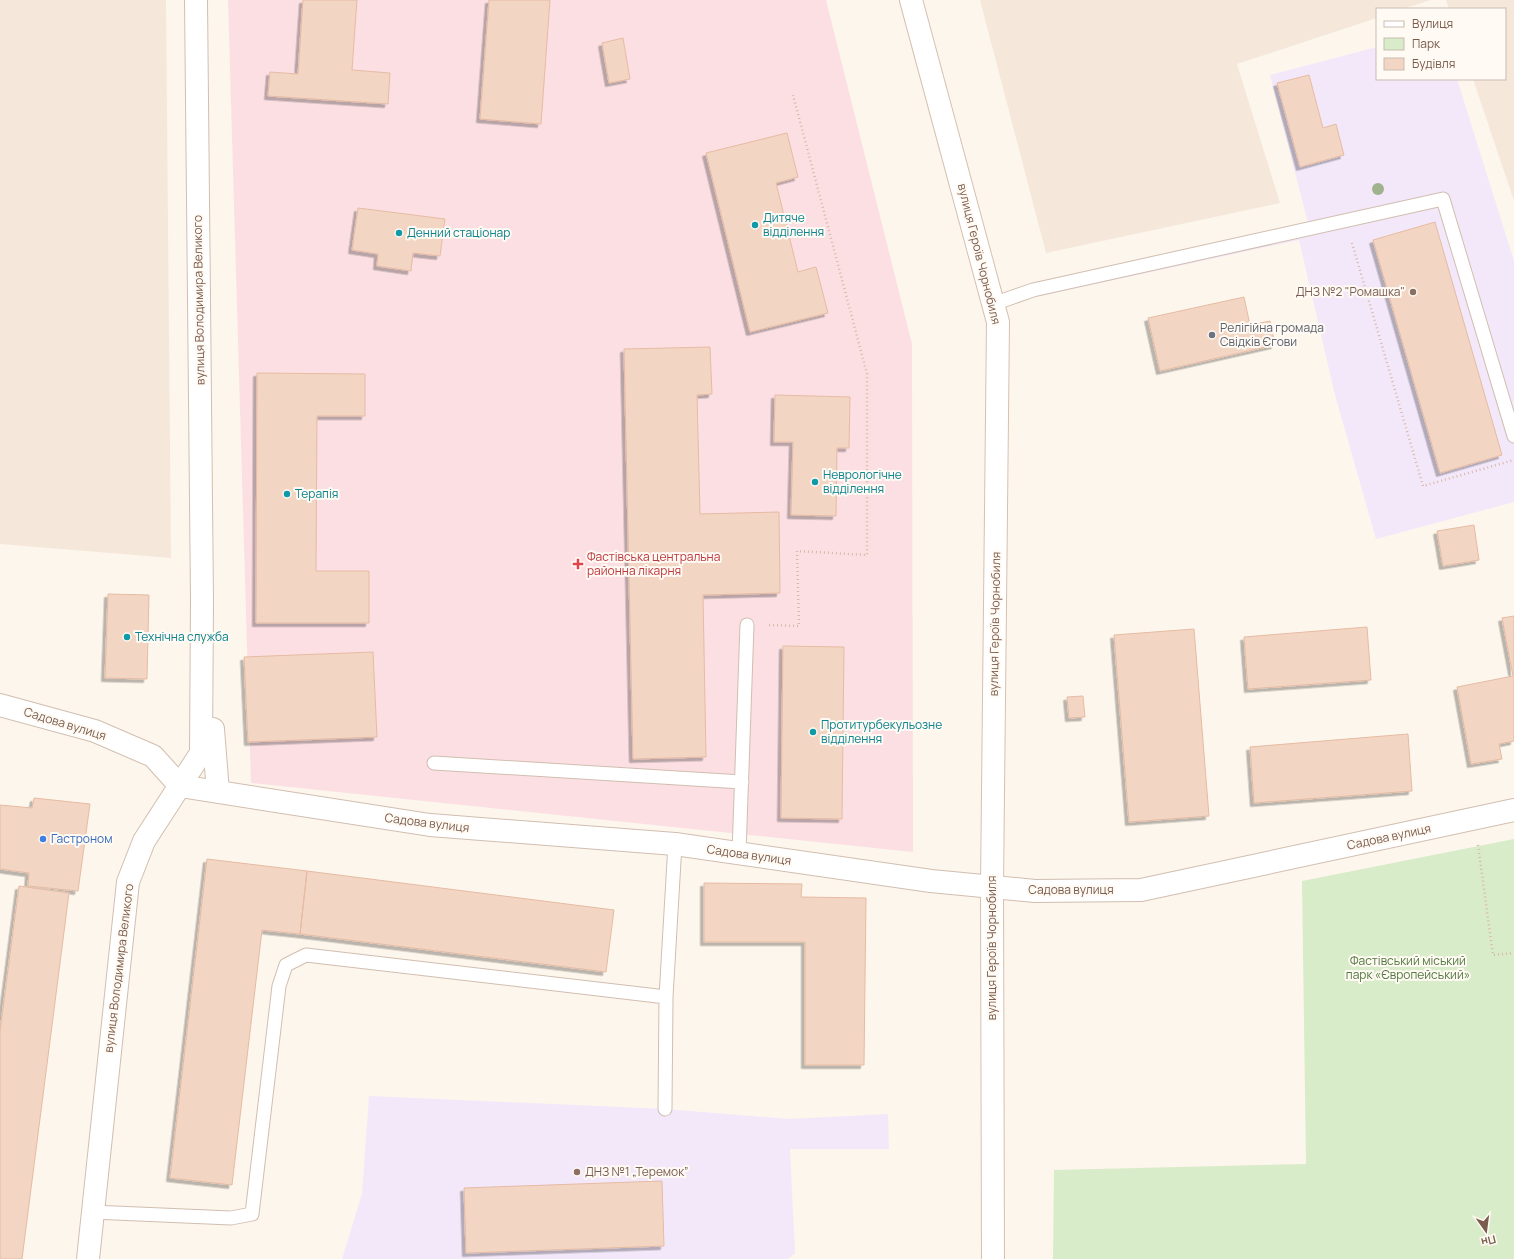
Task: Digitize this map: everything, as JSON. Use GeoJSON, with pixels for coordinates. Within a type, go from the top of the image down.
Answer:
{"type":"FeatureCollection","features":[{"type":"Feature","properties":{"kind":"street","name":"вулиця Володимира Великого"},"geometry":{"type":"LineString","coordinates":[[88,1259],[128,882],[144,841],[200,753],[202,600],[196,0]]}},
{"type":"Feature","properties":{"kind":"street","name":"вулиця Героїв Чорнобиля"},"geometry":{"type":"LineString","coordinates":[[911,0],[998,322],[992,887],[993,1259]]}},
{"type":"Feature","properties":{"kind":"street","name":"вулиця Володимира Великого"},"geometry":{"type":"LineString","coordinates":[[202,600],[218,792]]}},
{"type":"Feature","properties":{"kind":"street","name":"Садова вулиця"},"geometry":{"type":"LineString","coordinates":[[0,705],[95,732],[153,756],[180,786],[430,825],[674,844],[931,881],[1035,891],[1142,890],[1514,810]]}},
{"type":"Feature","properties":{"kind":"lane"},"geometry":{"type":"LineString","coordinates":[[993,304],[1034,290],[1442,199],[1514,436]]}},
{"type":"Feature","properties":{"kind":"lane"},"geometry":{"type":"LineString","coordinates":[[739,853],[747,625]]}},
{"type":"Feature","properties":{"kind":"lane"},"geometry":{"type":"LineString","coordinates":[[434,763],[742,782]]}},
{"type":"Feature","properties":{"kind":"lane"},"geometry":{"type":"LineString","coordinates":[[665,1109],[666,997],[674,844]]}},
{"type":"Feature","properties":{"kind":"lane"},"geometry":{"type":"LineString","coordinates":[[92,1212],[231,1218],[252,1214],[279,986],[286,965],[306,955],[666,997]]}},
{"type":"Feature","properties":{"kind":"path"},"geometry":{"type":"LineString","coordinates":[[747,625],[799,626],[797,551],[867,555],[867,374],[793,95]]}},
{"type":"Feature","properties":{"kind":"path"},"geometry":{"type":"LineString","coordinates":[[1346,221],[1423,486],[1514,460]]}},
{"type":"Feature","properties":{"kind":"path"},"geometry":{"type":"LineString","coordinates":[[1475,818],[1493,955],[1514,953]]}},
{"type":"Feature","properties":{"kind":"shaded area"},"geometry":{"type":"Polygon","coordinates":[[[0,0],[166,0],[171,558],[0,544],[0,0]]]}},
{"type":"Feature","properties":{"kind":"shaded area","name":"Фастівська центральна районна лікарня"},"geometry":{"type":"Polygon","coordinates":[[[228,0],[826,0],[912,344],[913,852],[251,783],[228,0]]]}},
{"type":"Feature","properties":{"kind":"shaded area"},"geometry":{"type":"Polygon","coordinates":[[[980,0],[1431,0],[1406,8],[1376,8],[1376,18],[1237,64],[1280,203],[1046,253],[980,0]]]}},
{"type":"Feature","properties":{"kind":"shaded area"},"geometry":{"type":"Polygon","coordinates":[[[1446,0],[1514,0],[1514,201],[1473,80],[1506,80],[1506,8],[1449,8],[1446,0]]]}},
{"type":"Feature","properties":{"kind":"shaded area","name":"ДНЗ №2 \"Ромашка\""},"geometry":{"type":"Polygon","coordinates":[[[1376,47],[1376,80],[1457,80],[1514,261],[1514,502],[1376,539],[1335,395],[1299,240],[1040,296],[1037,282],[1308,223],[1270,75],[1376,47]]]}},
{"type":"Feature","properties":{"kind":"shaded area","name":"ДНЗ №1 „Теремок”"},"geometry":{"type":"Polygon","coordinates":[[[369,1096],[665,1109],[789,1119],[888,1114],[889,1149],[790,1149],[795,1253],[788,1259],[342,1259],[362,1194],[369,1096]]]}},
{"type":"Feature","properties":{"kind":"green space","name":"Фастівський міський парк «Європейський»"},"geometry":{"type":"Polygon","coordinates":[[[1514,839],[1514,1259],[1053,1259],[1054,1170],[1306,1164],[1302,881],[1514,839]]]}},
{"type":"Feature","properties":{"kind":"building"},"geometry":{"type":"Polygon","coordinates":[[[303,0],[357,0],[352,70],[390,73],[388,104],[268,96],[270,72],[298,74],[303,0]]]}},
{"type":"Feature","properties":{"kind":"building"},"geometry":{"type":"Polygon","coordinates":[[[489,0],[550,0],[541,124],[480,119],[489,0]]]}},
{"type":"Feature","properties":{"kind":"building"},"geometry":{"type":"Polygon","coordinates":[[[623,38],[630,79],[609,83],[602,43],[623,38]]]}},
{"type":"Feature","properties":{"kind":"building"},"geometry":{"type":"Polygon","coordinates":[[[1309,75],[1323,128],[1336,124],[1344,155],[1300,167],[1277,83],[1309,75]]]}},
{"type":"Feature","properties":{"kind":"building","name":"Дитяче відділення"},"geometry":{"type":"Polygon","coordinates":[[[787,133],[798,177],[776,183],[798,272],[816,267],[828,313],[750,332],[706,153],[787,133]]]}},
{"type":"Feature","properties":{"kind":"building","name":"Денний стаціонар"},"geometry":{"type":"Polygon","coordinates":[[[358,208],[445,219],[440,256],[413,253],[411,271],[377,266],[378,254],[352,250],[358,208]]]}},
{"type":"Feature","properties":{"kind":"building"},"geometry":{"type":"Polygon","coordinates":[[[1435,222],[1502,455],[1440,473],[1373,240],[1435,222]]]}},
{"type":"Feature","properties":{"kind":"building","name":"Релігійна громада Свідків Єгови"},"geometry":{"type":"Polygon","coordinates":[[[1244,297],[1250,325],[1270,321],[1275,345],[1160,371],[1148,318],[1244,297]]]}},
{"type":"Feature","properties":{"kind":"building"},"geometry":{"type":"Polygon","coordinates":[[[710,347],[712,394],[697,395],[700,514],[779,512],[780,593],[703,595],[706,757],[633,759],[624,349],[710,347]]]}},
{"type":"Feature","properties":{"kind":"building","name":"Терапія"},"geometry":{"type":"Polygon","coordinates":[[[257,373],[365,374],[365,416],[317,416],[316,571],[369,571],[369,623],[256,623],[257,373]]]}},
{"type":"Feature","properties":{"kind":"building","name":"Неврологічне відділення"},"geometry":{"type":"Polygon","coordinates":[[[775,395],[850,397],[849,448],[837,448],[836,516],[791,515],[793,442],[774,442],[775,395]]]}},
{"type":"Feature","properties":{"kind":"building"},"geometry":{"type":"Polygon","coordinates":[[[1474,525],[1479,560],[1443,566],[1437,531],[1474,525]]]}},
{"type":"Feature","properties":{"kind":"building","name":"Технічна служба"},"geometry":{"type":"Polygon","coordinates":[[[108,594],[149,595],[147,679],[105,678],[108,594]]]}},
{"type":"Feature","properties":{"kind":"building"},"geometry":{"type":"Polygon","coordinates":[[[1514,616],[1514,741],[1499,744],[1502,759],[1471,764],[1457,687],[1513,676],[1502,618],[1514,616]]]}},
{"type":"Feature","properties":{"kind":"building"},"geometry":{"type":"Polygon","coordinates":[[[1367,627],[1371,680],[1248,689],[1244,637],[1367,627]]]}},
{"type":"Feature","properties":{"kind":"building"},"geometry":{"type":"Polygon","coordinates":[[[1194,629],[1209,816],[1129,822],[1114,635],[1194,629]]]}},
{"type":"Feature","properties":{"kind":"building","name":"Протитурбекульозне відділення"},"geometry":{"type":"Polygon","coordinates":[[[783,646],[844,647],[842,819],[781,818],[783,646]]]}},
{"type":"Feature","properties":{"kind":"building"},"geometry":{"type":"Polygon","coordinates":[[[373,652],[377,737],[248,742],[244,657],[373,652]]]}},
{"type":"Feature","properties":{"kind":"building"},"geometry":{"type":"Polygon","coordinates":[[[1083,696],[1085,717],[1069,718],[1067,697],[1083,696]]]}},
{"type":"Feature","properties":{"kind":"building"},"geometry":{"type":"Polygon","coordinates":[[[1408,734],[1412,791],[1254,803],[1250,747],[1408,734]]]}},
{"type":"Feature","properties":{"kind":"building","name":"Гастроном"},"geometry":{"type":"Polygon","coordinates":[[[34,798],[90,804],[78,891],[28,886],[29,873],[0,869],[0,805],[32,808],[34,798]]]}},
{"type":"Feature","properties":{"kind":"building"},"geometry":{"type":"Polygon","coordinates":[[[207,859],[307,871],[300,934],[262,930],[232,1185],[170,1178],[207,859]]]}},
{"type":"Feature","properties":{"kind":"building"},"geometry":{"type":"Polygon","coordinates":[[[307,871],[614,910],[606,972],[300,934],[307,871]]]}},
{"type":"Feature","properties":{"kind":"building"},"geometry":{"type":"Polygon","coordinates":[[[704,883],[802,884],[801,897],[866,898],[864,1065],[805,1065],[805,942],[704,942],[704,883]]]}},
{"type":"Feature","properties":{"kind":"building"},"geometry":{"type":"Polygon","coordinates":[[[19,886],[69,893],[22,1259],[0,1259],[0,1031],[19,886]]]}},
{"type":"Feature","properties":{"kind":"building"},"geometry":{"type":"Polygon","coordinates":[[[662,1181],[664,1246],[466,1253],[464,1188],[662,1181]]]}},
{"type":"Feature","properties":{"kind":"place","name":"Дитяче відділення"},"geometry":{"type":"Point","coordinates":[755,225]}},
{"type":"Feature","properties":{"kind":"place","name":"Денний стаціонар"},"geometry":{"type":"Point","coordinates":[399,233]}},
{"type":"Feature","properties":{"kind":"place","name":"ДНЗ №2 \"Ромашка\""},"geometry":{"type":"Point","coordinates":[1413,292]}},
{"type":"Feature","properties":{"kind":"place","name":"Релігійна громада Свідків Єгови"},"geometry":{"type":"Point","coordinates":[1212,335]}},
{"type":"Feature","properties":{"kind":"place","name":"Неврологічне відділення"},"geometry":{"type":"Point","coordinates":[815,482]}},
{"type":"Feature","properties":{"kind":"place","name":"Терапія"},"geometry":{"type":"Point","coordinates":[287,494]}},
{"type":"Feature","properties":{"kind":"place","name":"Фастівська центральна районна лікарня"},"geometry":{"type":"Point","coordinates":[578,564]}},
{"type":"Feature","properties":{"kind":"place","name":"Технічна служба"},"geometry":{"type":"Point","coordinates":[127,637]}},
{"type":"Feature","properties":{"kind":"place","name":"Протитурбекульозне відділення"},"geometry":{"type":"Point","coordinates":[813,732]}},
{"type":"Feature","properties":{"kind":"place","name":"Гастроном"},"geometry":{"type":"Point","coordinates":[43,839]}},
{"type":"Feature","properties":{"kind":"place","name":"ДНЗ №1 „Теремок”"},"geometry":{"type":"Point","coordinates":[577,1172]}}]}
